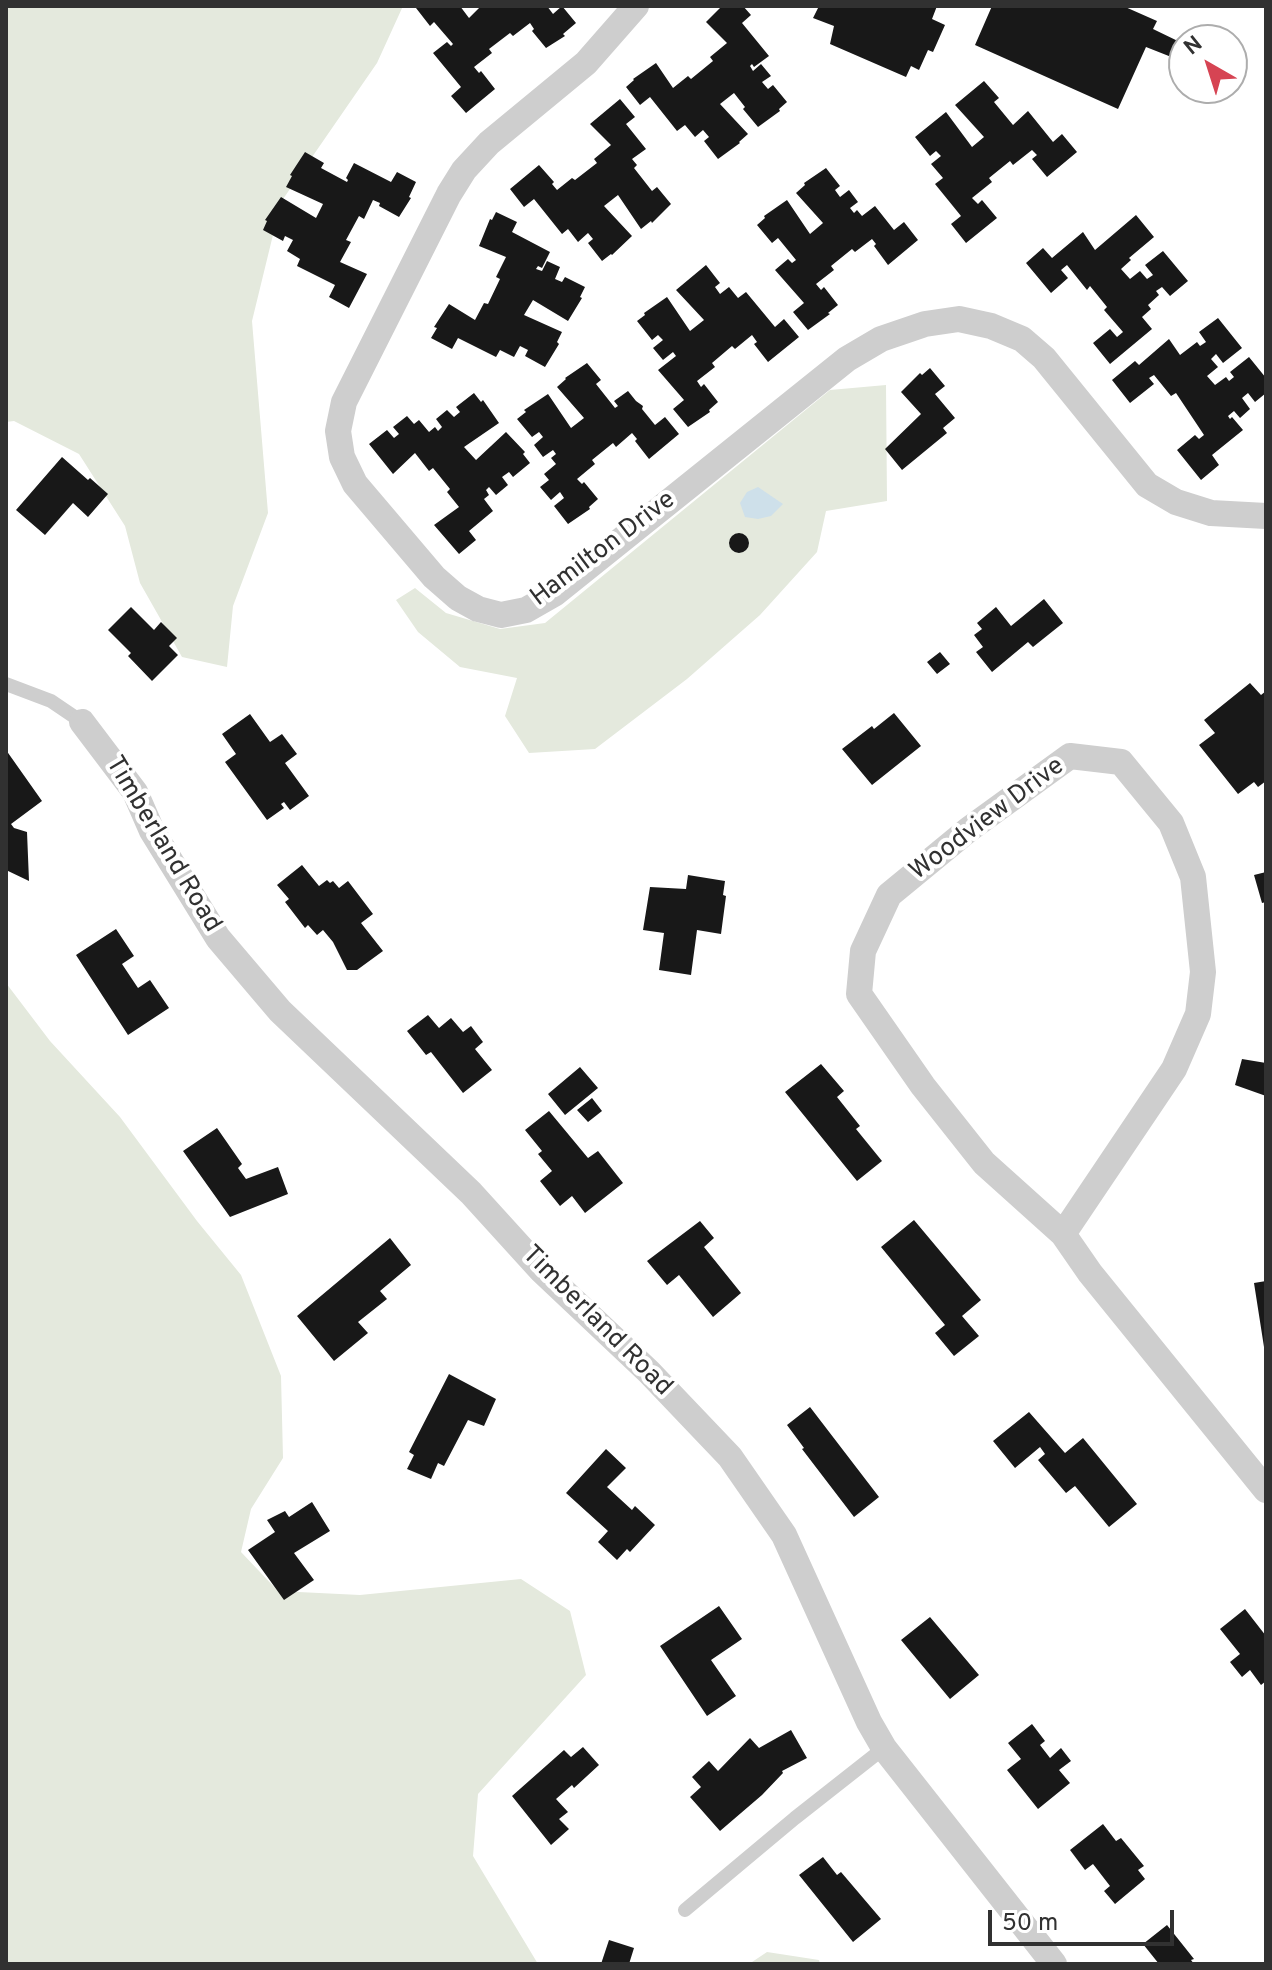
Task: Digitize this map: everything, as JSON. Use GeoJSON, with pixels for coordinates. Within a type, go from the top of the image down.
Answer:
{"type":"FeatureCollection","features":[{"type":"Feature","properties":{"kind":"street","name":"Hamilton Drive"},"geometry":{"type":"LineString","coordinates":[[636,6],[586,63],[489,143],[464,170],[344,402],[338,431],[342,457],[355,484],[434,577],[458,598],[478,609],[501,615],[526,610],[554,594],[847,359],[881,339],[925,324],[959,319],[991,326],[1022,339],[1044,358],[1147,485],[1176,502],[1211,513],[1266,516]]}},
{"type":"Feature","properties":{"kind":"street","name":"Timberland Road"},"geometry":{"type":"LineString","coordinates":[[82,722],[135,792],[152,831],[218,938],[280,1011],[471,1193],[541,1270],[649,1372],[730,1457],[784,1535],[869,1722],[884,1748],[1054,1964]]}},
{"type":"Feature","properties":{"kind":"street","name":"Woodview Drive"},"geometry":{"type":"LineString","coordinates":[[1063,1234],[1174,1069],[1198,1014],[1203,972],[1193,877],[1171,823],[1121,762],[1070,756],[968,830],[889,895],[863,951],[859,994],[923,1086],[984,1163],[1063,1234],[1090,1273],[1266,1490]]}},
{"type":"Feature","properties":{"kind":"lane"},"geometry":{"type":"LineString","coordinates":[[6,684],[51,701],[82,722]]}},
{"type":"Feature","properties":{"kind":"lane"},"geometry":{"type":"LineString","coordinates":[[685,1910],[884,1748]]}},
{"type":"Feature","properties":{"kind":"shaded area"},"geometry":{"type":"Polygon","coordinates":[[[6,6],[403,6],[377,63],[281,202],[252,321],[268,513],[233,606],[227,667],[182,657],[140,583],[125,526],[79,454],[14,421],[6,422],[6,6]]]}},
{"type":"Feature","properties":{"kind":"shaded area"},"geometry":{"type":"Polygon","coordinates":[[[886,385],[887,501],[826,511],[817,552],[760,615],[687,679],[595,749],[529,753],[505,716],[517,678],[460,667],[418,632],[396,600],[415,588],[446,613],[500,629],[545,623],[830,390],[886,385]]]}},
{"type":"Feature","properties":{"kind":"shaded area"},"geometry":{"type":"Polygon","coordinates":[[[6,983],[50,1041],[120,1117],[241,1275],[281,1376],[283,1458],[251,1509],[241,1552],[278,1591],[360,1595],[521,1579],[570,1611],[586,1675],[478,1794],[473,1856],[538,1964],[6,1964],[6,983]]]}},
{"type":"Feature","properties":{"kind":"shaded area"},"geometry":{"type":"Polygon","coordinates":[[[767,1952],[819,1960],[820,1964],[749,1964],[767,1952]]]}},
{"type":"Feature","properties":{"kind":"water"},"geometry":{"type":"Polygon","coordinates":[[[758,487],[783,504],[771,516],[758,519],[745,517],[740,503],[747,492],[758,487]]]}},
{"type":"Feature","properties":{"kind":"building"},"geometry":{"type":"Polygon","coordinates":[[[460,6],[469,18],[481,6],[547,6],[553,14],[562,6],[576,23],[563,34],[565,36],[546,48],[532,31],[534,29],[530,23],[489,49],[492,53],[474,67],[495,89],[466,113],[451,96],[461,87],[433,53],[447,42],[451,46],[453,44],[434,22],[430,26],[416,8],[460,6]]]}},
{"type":"Feature","properties":{"kind":"building"},"geometry":{"type":"Polygon","coordinates":[[[722,6],[743,6],[751,15],[742,23],[769,56],[754,67],[752,64],[750,66],[753,71],[761,64],[771,76],[762,82],[768,89],[773,85],[787,102],[758,127],[734,93],[720,104],[748,134],[718,159],[704,141],[709,137],[703,130],[695,137],[685,125],[677,131],[650,97],[640,105],[626,87],[656,63],[673,88],[688,76],[691,79],[713,61],[710,57],[727,43],[706,22],[722,6]]]}},
{"type":"Feature","properties":{"kind":"building"},"geometry":{"type":"Polygon","coordinates":[[[819,6],[937,6],[932,19],[945,25],[933,52],[928,50],[919,70],[911,66],[906,77],[830,44],[834,26],[813,18],[819,6]]]}},
{"type":"Feature","properties":{"kind":"building"},"geometry":{"type":"Polygon","coordinates":[[[992,6],[1123,6],[1157,21],[1153,29],[1168,36],[1168,56],[1146,47],[1118,109],[975,45],[992,6]]]}},
{"type":"Feature","properties":{"kind":"building"},"geometry":{"type":"Polygon","coordinates":[[[984,81],[999,98],[994,102],[1013,125],[1028,111],[1053,142],[1062,134],[1077,152],[1047,177],[1032,159],[1037,155],[1032,150],[1013,165],[1010,161],[989,178],[992,182],[972,198],[978,204],[982,200],[997,218],[966,243],[951,224],[961,216],[935,184],[943,178],[931,164],[941,156],[936,151],[930,156],[915,137],[946,112],[972,147],[984,137],[955,105],[984,81]]]}},
{"type":"Feature","properties":{"kind":"building"},"geometry":{"type":"Polygon","coordinates":[[[620,99],[635,117],[626,124],[646,149],[632,159],[637,165],[634,168],[652,191],[657,187],[671,204],[652,223],[641,229],[618,195],[604,206],[632,236],[602,261],[588,243],[593,239],[588,233],[578,242],[568,229],[562,234],[534,199],[524,207],[510,189],[539,165],[557,190],[597,163],[594,159],[611,145],[590,124],[620,99]]]}},
{"type":"Feature","properties":{"kind":"building"},"geometry":{"type":"Polygon","coordinates":[[[305,152],[324,163],[321,168],[347,182],[354,163],[391,182],[397,172],[416,182],[411,198],[399,217],[373,200],[364,219],[359,216],[346,240],[351,242],[340,262],[367,274],[349,308],[329,297],[335,285],[297,266],[300,259],[287,251],[293,240],[285,236],[283,241],[263,230],[265,220],[281,197],[316,218],[323,204],[286,187],[305,152]]]}},
{"type":"Feature","properties":{"kind":"building"},"geometry":{"type":"Polygon","coordinates":[[[826,168],[840,186],[835,190],[840,197],[849,190],[858,202],[850,208],[854,213],[857,210],[862,216],[875,206],[894,230],[904,222],[918,240],[888,265],[872,239],[855,252],[852,249],[831,266],[834,270],[816,284],[821,290],[824,287],[838,305],[808,330],[793,312],[804,303],[775,270],[788,259],[792,263],[796,260],[778,238],[772,243],[757,225],[764,216],[787,200],[810,234],[823,223],[796,193],[804,183],[826,168]]]}},
{"type":"Feature","properties":{"kind":"building"},"geometry":{"type":"Polygon","coordinates":[[[496,212],[517,222],[512,232],[550,252],[542,268],[538,266],[536,269],[542,271],[547,261],[560,267],[555,279],[562,282],[565,277],[585,287],[568,321],[533,300],[524,315],[562,332],[557,342],[559,344],[545,367],[525,356],[528,350],[520,346],[514,357],[500,350],[496,357],[458,338],[452,349],[431,338],[437,328],[434,327],[449,304],[475,320],[484,303],[488,304],[506,257],[479,246],[496,212]]]}},
{"type":"Feature","properties":{"kind":"building"},"geometry":{"type":"Polygon","coordinates":[[[1136,215],[1154,237],[1121,269],[1130,279],[1140,271],[1147,279],[1153,275],[1145,265],[1163,251],[1188,281],[1170,296],[1162,287],[1156,291],[1159,295],[1148,305],[1151,309],[1142,317],[1152,329],[1110,364],[1093,343],[1110,329],[1117,337],[1123,332],[1104,310],[1107,307],[1090,286],[1087,290],[1067,265],[1061,270],[1068,278],[1051,293],[1026,263],[1043,248],[1052,258],[1083,232],[1095,250],[1136,215]]]}},
{"type":"Feature","properties":{"kind":"building"},"geometry":{"type":"Polygon","coordinates":[[[706,265],[720,283],[715,287],[720,294],[729,287],[738,298],[746,292],[775,327],[784,319],[799,337],[768,362],[754,344],[757,342],[752,335],[735,349],[732,346],[712,363],[715,367],[697,381],[701,387],[704,384],[718,402],[710,412],[688,427],[673,409],[684,400],[658,370],[676,356],[673,352],[663,360],[653,348],[663,340],[658,335],[652,340],[637,321],[667,297],[690,331],[704,320],[676,290],[706,265]]]}},
{"type":"Feature","properties":{"kind":"building"},"geometry":{"type":"Polygon","coordinates":[[[1218,318],[1242,348],[1223,363],[1216,354],[1211,359],[1218,367],[1207,376],[1215,385],[1226,377],[1229,381],[1234,377],[1230,372],[1249,357],[1266,378],[1266,393],[1255,402],[1248,393],[1242,398],[1250,409],[1240,418],[1234,411],[1228,416],[1243,430],[1212,455],[1219,465],[1201,480],[1177,450],[1195,435],[1199,439],[1204,435],[1176,393],[1171,396],[1154,375],[1149,378],[1154,384],[1130,403],[1112,380],[1135,361],[1139,365],[1169,339],[1180,355],[1197,342],[1200,346],[1206,342],[1199,332],[1218,318]]]}},
{"type":"Feature","properties":{"kind":"building"},"geometry":{"type":"Polygon","coordinates":[[[587,363],[601,380],[596,384],[615,408],[618,406],[614,401],[628,391],[643,406],[642,409],[655,425],[665,417],[679,434],[649,459],[632,433],[616,447],[613,443],[592,460],[595,464],[577,479],[582,484],[584,482],[598,499],[590,509],[568,524],[554,506],[564,498],[560,492],[551,500],[540,487],[549,480],[544,474],[556,464],[551,458],[556,454],[553,450],[543,457],[534,445],[543,437],[539,432],[532,437],[517,419],[526,412],[524,410],[548,394],[571,428],[584,418],[557,387],[587,363]]]}},
{"type":"Feature","properties":{"kind":"building"},"geometry":{"type":"Polygon","coordinates":[[[930,368],[945,386],[935,394],[955,418],[943,428],[947,433],[902,470],[885,449],[921,414],[901,392],[920,373],[922,375],[930,368]]]}},
{"type":"Feature","properties":{"kind":"building"},"geometry":{"type":"Polygon","coordinates":[[[474,393],[481,402],[483,400],[499,423],[464,447],[476,460],[506,432],[525,452],[523,454],[530,463],[513,477],[509,472],[502,477],[508,485],[496,495],[489,487],[486,490],[489,495],[484,499],[493,511],[469,531],[476,540],[459,554],[434,525],[459,507],[447,492],[450,489],[433,468],[429,471],[415,453],[393,474],[369,444],[387,430],[394,438],[399,434],[393,427],[407,416],[414,424],[419,420],[429,432],[435,427],[438,431],[442,427],[436,419],[447,410],[454,417],[460,412],[456,407],[474,393]]]}},
{"type":"Feature","properties":{"kind":"building"},"geometry":{"type":"Polygon","coordinates":[[[62,457],[108,494],[88,517],[73,503],[45,535],[16,510],[62,457]]]}},
{"type":"Feature","properties":{"kind":"building"},"geometry":{"type":"Polygon","coordinates":[[[735,533],[743,533],[749,543],[743,553],[735,553],[729,547],[729,539],[735,533]]]}},
{"type":"Feature","properties":{"kind":"building"},"geometry":{"type":"Polygon","coordinates":[[[1044,599],[1063,623],[1033,647],[1028,642],[992,672],[976,652],[983,647],[974,635],[982,629],[977,623],[996,607],[1011,626],[1044,599]]]}},
{"type":"Feature","properties":{"kind":"building"},"geometry":{"type":"Polygon","coordinates":[[[131,607],[154,630],[161,622],[177,638],[169,646],[178,655],[152,681],[108,630],[131,607]]]}},
{"type":"Feature","properties":{"kind":"building"},"geometry":{"type":"Polygon","coordinates":[[[940,652],[950,664],[937,674],[927,662],[940,652]]]}},
{"type":"Feature","properties":{"kind":"building"},"geometry":{"type":"Polygon","coordinates":[[[1250,683],[1261,695],[1266,691],[1266,781],[1258,787],[1254,782],[1238,794],[1199,745],[1215,733],[1204,720],[1250,683]]]}},
{"type":"Feature","properties":{"kind":"building"},"geometry":{"type":"Polygon","coordinates":[[[894,713],[921,746],[872,785],[842,749],[894,713]]]}},
{"type":"Feature","properties":{"kind":"building"},"geometry":{"type":"Polygon","coordinates":[[[250,714],[270,742],[282,734],[297,754],[285,763],[309,796],[290,810],[284,802],[281,804],[284,808],[267,820],[225,762],[236,754],[222,734],[250,714]]]}},
{"type":"Feature","properties":{"kind":"building"},"geometry":{"type":"Polygon","coordinates":[[[6,750],[42,801],[11,824],[27,832],[29,881],[6,870],[6,750]]]}},
{"type":"Feature","properties":{"kind":"building"},"geometry":{"type":"Polygon","coordinates":[[[302,865],[319,886],[327,880],[330,883],[333,881],[339,888],[348,881],[373,914],[361,923],[383,951],[357,970],[347,970],[333,942],[323,930],[317,935],[308,925],[305,928],[285,902],[289,899],[277,885],[302,865]]]}},
{"type":"Feature","properties":{"kind":"building"},"geometry":{"type":"Polygon","coordinates":[[[1266,872],[1266,902],[1262,903],[1254,875],[1266,872]]]}},
{"type":"Feature","properties":{"kind":"building"},"geometry":{"type":"Polygon","coordinates":[[[688,875],[725,881],[723,895],[726,896],[721,934],[697,930],[691,975],[659,970],[664,933],[643,930],[650,887],[686,889],[688,875]]]}},
{"type":"Feature","properties":{"kind":"building"},"geometry":{"type":"Polygon","coordinates":[[[116,929],[134,956],[122,964],[138,988],[150,980],[169,1008],[128,1035],[76,955],[116,929]]]}},
{"type":"Feature","properties":{"kind":"building"},"geometry":{"type":"Polygon","coordinates":[[[428,1015],[439,1028],[451,1018],[463,1032],[471,1026],[483,1042],[475,1049],[492,1070],[463,1093],[431,1052],[426,1055],[407,1031],[428,1015]]]}},
{"type":"Feature","properties":{"kind":"building"},"geometry":{"type":"Polygon","coordinates":[[[1242,1059],[1266,1063],[1266,1096],[1235,1085],[1242,1059]]]}},
{"type":"Feature","properties":{"kind":"building"},"geometry":{"type":"Polygon","coordinates":[[[821,1064],[844,1091],[837,1097],[860,1126],[856,1129],[882,1161],[857,1181],[785,1092],[821,1064]]]}},
{"type":"Feature","properties":{"kind":"building"},"geometry":{"type":"Polygon","coordinates":[[[580,1067],[598,1088],[565,1115],[548,1094],[580,1067]]]}},
{"type":"Feature","properties":{"kind":"building"},"geometry":{"type":"Polygon","coordinates":[[[592,1098],[602,1111],[588,1122],[577,1110],[592,1098]]]}},
{"type":"Feature","properties":{"kind":"building"},"geometry":{"type":"Polygon","coordinates":[[[549,1111],[588,1158],[598,1151],[623,1183],[585,1213],[572,1196],[560,1206],[540,1181],[552,1171],[538,1154],[542,1151],[525,1130],[549,1111]]]}},
{"type":"Feature","properties":{"kind":"building"},"geometry":{"type":"Polygon","coordinates":[[[217,1128],[242,1164],[238,1168],[246,1179],[278,1167],[288,1194],[230,1217],[183,1151],[217,1128]]]}},
{"type":"Feature","properties":{"kind":"building"},"geometry":{"type":"Polygon","coordinates":[[[914,1220],[981,1300],[962,1316],[979,1336],[954,1356],[935,1333],[945,1325],[881,1247],[914,1220]]]}},
{"type":"Feature","properties":{"kind":"building"},"geometry":{"type":"Polygon","coordinates":[[[700,1221],[714,1238],[704,1247],[741,1293],[713,1317],[679,1275],[667,1285],[647,1261],[700,1221]]]}},
{"type":"Feature","properties":{"kind":"building"},"geometry":{"type":"Polygon","coordinates":[[[390,1238],[411,1265],[380,1291],[387,1299],[358,1322],[368,1333],[334,1361],[297,1316],[390,1238]]]}},
{"type":"Feature","properties":{"kind":"building"},"geometry":{"type":"Polygon","coordinates":[[[1266,1281],[1266,1347],[1264,1347],[1254,1283],[1266,1281]]]}},
{"type":"Feature","properties":{"kind":"building"},"geometry":{"type":"Polygon","coordinates":[[[449,1374],[496,1399],[484,1426],[468,1420],[444,1466],[438,1463],[431,1479],[407,1469],[414,1455],[409,1452],[449,1374]]]}},
{"type":"Feature","properties":{"kind":"building"},"geometry":{"type":"Polygon","coordinates":[[[810,1407],[879,1497],[854,1517],[787,1425],[810,1407]]]}},
{"type":"Feature","properties":{"kind":"building"},"geometry":{"type":"Polygon","coordinates":[[[1029,1412],[1065,1453],[1083,1438],[1137,1504],[1109,1527],[1075,1486],[1066,1493],[1038,1460],[1045,1454],[1040,1447],[1015,1468],[993,1441],[1029,1412]]]}},
{"type":"Feature","properties":{"kind":"building"},"geometry":{"type":"Polygon","coordinates":[[[606,1449],[626,1468],[607,1487],[632,1510],[635,1506],[655,1525],[630,1552],[627,1549],[617,1560],[598,1542],[608,1531],[566,1493],[606,1449]]]}},
{"type":"Feature","properties":{"kind":"building"},"geometry":{"type":"Polygon","coordinates":[[[312,1502],[330,1531],[294,1553],[314,1580],[284,1600],[248,1550],[275,1532],[267,1520],[285,1511],[289,1517],[312,1502]]]}},
{"type":"Feature","properties":{"kind":"building"},"geometry":{"type":"Polygon","coordinates":[[[719,1606],[742,1639],[711,1660],[736,1696],[707,1716],[660,1646],[719,1606]]]}},
{"type":"Feature","properties":{"kind":"building"},"geometry":{"type":"Polygon","coordinates":[[[1245,1609],[1266,1636],[1266,1681],[1261,1685],[1250,1670],[1242,1677],[1230,1662],[1240,1654],[1220,1629],[1245,1609]]]}},
{"type":"Feature","properties":{"kind":"building"},"geometry":{"type":"Polygon","coordinates":[[[930,1617],[979,1675],[950,1699],[901,1640],[930,1617]]]}},
{"type":"Feature","properties":{"kind":"building"},"geometry":{"type":"Polygon","coordinates":[[[1032,1724],[1045,1741],[1040,1745],[1050,1758],[1061,1748],[1071,1761],[1059,1770],[1070,1783],[1038,1809],[1007,1770],[1021,1759],[1008,1743],[1032,1724]]]}},
{"type":"Feature","properties":{"kind":"building"},"geometry":{"type":"Polygon","coordinates":[[[791,1730],[807,1758],[782,1771],[762,1795],[720,1831],[690,1797],[701,1787],[692,1777],[709,1761],[718,1771],[750,1738],[759,1748],[791,1730]]]}},
{"type":"Feature","properties":{"kind":"building"},"geometry":{"type":"Polygon","coordinates":[[[583,1747],[599,1765],[574,1788],[572,1785],[556,1799],[568,1812],[559,1819],[569,1829],[551,1845],[512,1796],[564,1750],[571,1757],[583,1747]]]}},
{"type":"Feature","properties":{"kind":"building"},"geometry":{"type":"Polygon","coordinates":[[[1103,1824],[1116,1841],[1121,1838],[1144,1866],[1138,1870],[1145,1879],[1115,1904],[1104,1891],[1110,1886],[1093,1864],[1085,1870],[1070,1850],[1103,1824]]]}},
{"type":"Feature","properties":{"kind":"building"},"geometry":{"type":"Polygon","coordinates":[[[823,1857],[837,1875],[841,1872],[881,1919],[853,1942],[799,1875],[823,1857]]]}},
{"type":"Feature","properties":{"kind":"building"},"geometry":{"type":"Polygon","coordinates":[[[1167,1925],[1194,1959],[1191,1960],[1194,1964],[1159,1964],[1143,1944],[1167,1925]]]}},
{"type":"Feature","properties":{"kind":"building"},"geometry":{"type":"Polygon","coordinates":[[[609,1940],[634,1948],[629,1964],[601,1964],[609,1940]]]}}]}
